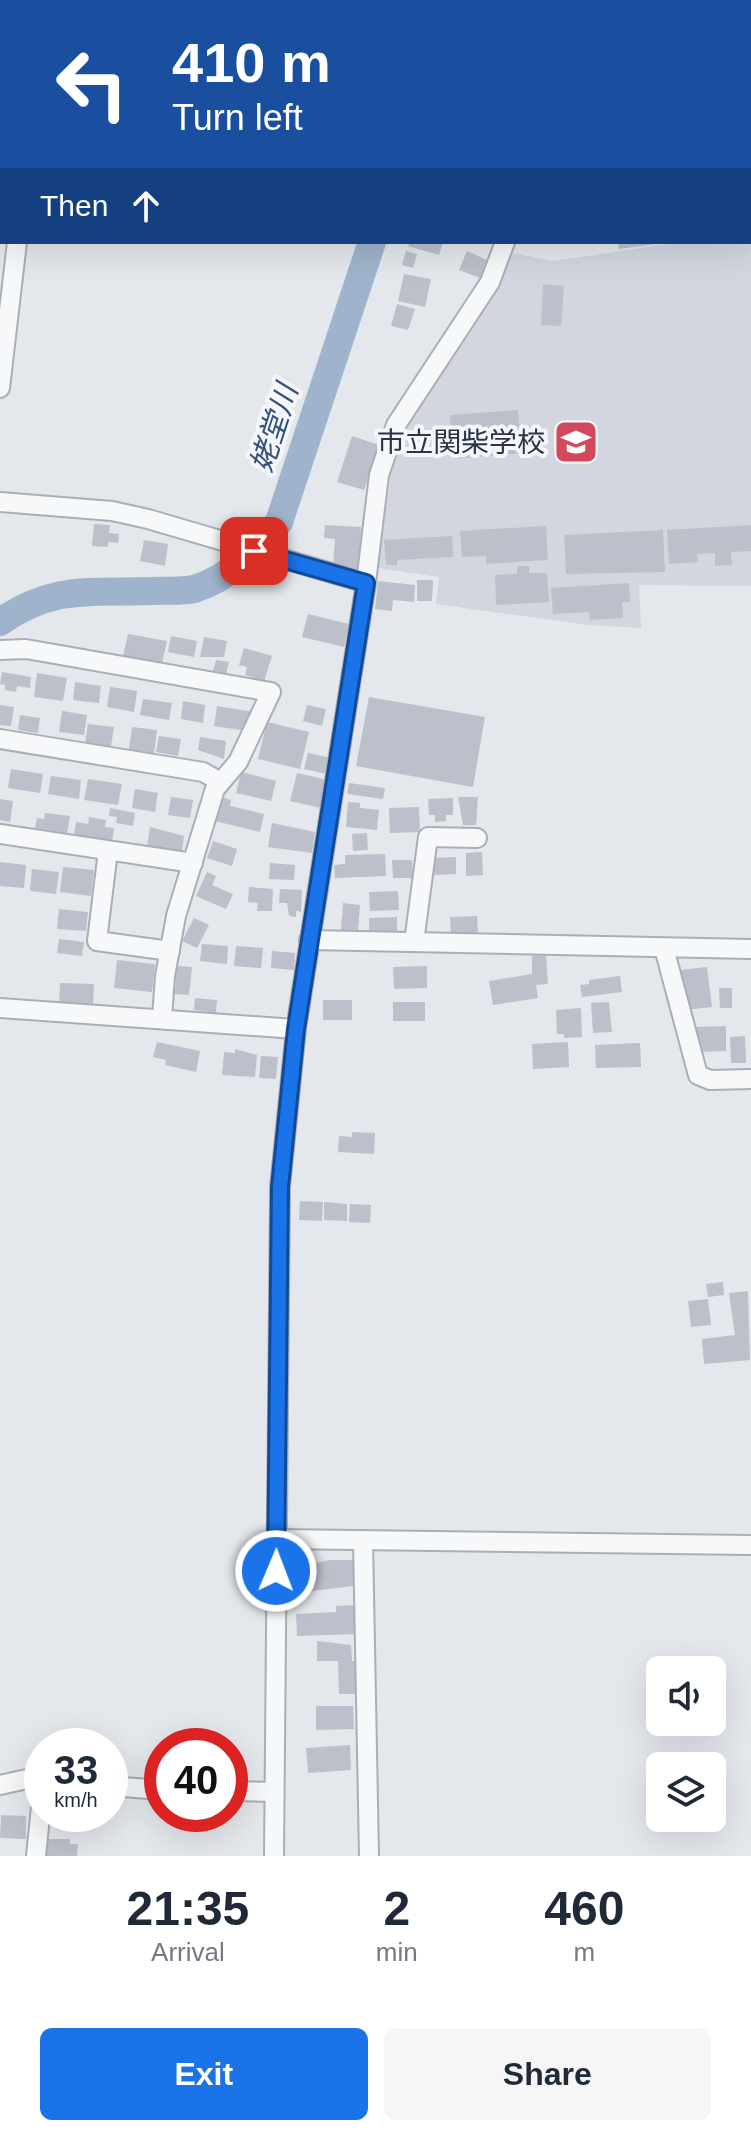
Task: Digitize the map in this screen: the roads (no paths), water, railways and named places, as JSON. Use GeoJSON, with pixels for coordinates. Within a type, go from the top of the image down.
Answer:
{"type":"FeatureCollection","features":[{"type":"Feature","properties":{"kind":"street"},"geometry":{"type":"LineString","coordinates":[[0,388],[17,244]]}},
{"type":"Feature","properties":{"kind":"street"},"geometry":{"type":"LineString","coordinates":[[274,1856],[280,1187],[296,1029],[366,583],[374,501],[389,441],[414,393],[490,282],[504,244]]}},
{"type":"Feature","properties":{"kind":"street"},"geometry":{"type":"LineString","coordinates":[[0,502],[112,511],[366,583]]}},
{"type":"Feature","properties":{"kind":"street"},"geometry":{"type":"LineString","coordinates":[[0,650],[26,649],[271,692],[238,762],[219,781],[170,951],[162,1018]]}},
{"type":"Feature","properties":{"kind":"street"},"geometry":{"type":"LineString","coordinates":[[0,739],[203,772],[219,781]]}},
{"type":"Feature","properties":{"kind":"street"},"geometry":{"type":"LineString","coordinates":[[0,834],[193,863]]}},
{"type":"Feature","properties":{"kind":"street"},"geometry":{"type":"LineString","coordinates":[[414,942],[428,837],[477,838]]}},
{"type":"Feature","properties":{"kind":"street"},"geometry":{"type":"LineString","coordinates":[[108,851],[97,941],[170,951]]}},
{"type":"Feature","properties":{"kind":"street"},"geometry":{"type":"LineString","coordinates":[[309,940],[751,949]]}},
{"type":"Feature","properties":{"kind":"street"},"geometry":{"type":"LineString","coordinates":[[664,948],[698,1075],[710,1080],[751,1079]]}},
{"type":"Feature","properties":{"kind":"street"},"geometry":{"type":"LineString","coordinates":[[0,1008],[296,1029]]}},
{"type":"Feature","properties":{"kind":"street"},"geometry":{"type":"LineString","coordinates":[[277,1539],[751,1545]]}},
{"type":"Feature","properties":{"kind":"street"},"geometry":{"type":"LineString","coordinates":[[363,1540],[369,1856]]}},
{"type":"Feature","properties":{"kind":"street"},"geometry":{"type":"LineString","coordinates":[[0,1785],[24,1780]]}},
{"type":"Feature","properties":{"kind":"street"},"geometry":{"type":"LineString","coordinates":[[248,1791],[274,1792]]}},
{"type":"Feature","properties":{"kind":"street"},"geometry":{"type":"LineString","coordinates":[[36,1856],[38,1832]]}},
{"type":"Feature","properties":{"kind":"waterway","name":"姥堂川"},"geometry":{"type":"LineString","coordinates":[[0,622],[37,602],[72,593],[194,589],[231,570],[262,543],[279,522],[371,244]]}},
{"type":"Feature","properties":{"kind":"place","name":"市立関柴学校"},"geometry":{"type":"Point","coordinates":[576,442]}}]}
